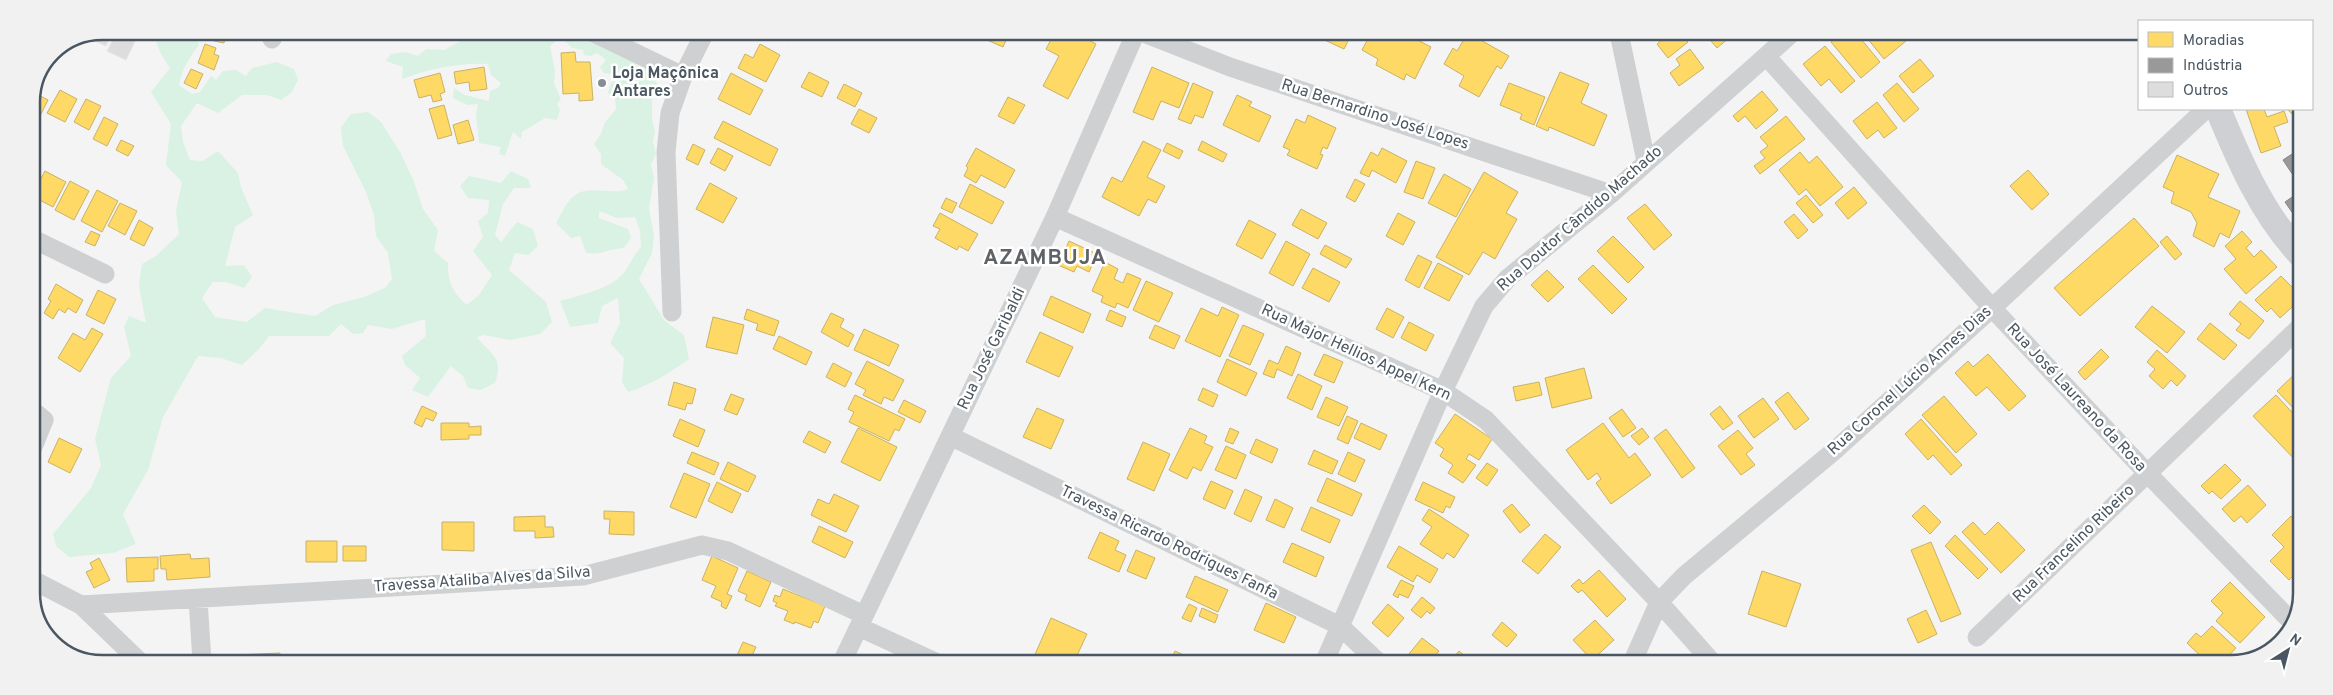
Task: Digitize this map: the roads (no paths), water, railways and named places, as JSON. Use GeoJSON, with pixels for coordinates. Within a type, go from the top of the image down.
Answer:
{"type":"FeatureCollection","features":[{"type":"Feature","properties":{"kind":"street"},"geometry":{"type":"LineString","coordinates":[[609,40],[684,76]]}},
{"type":"Feature","properties":{"kind":"street"},"geometry":{"type":"LineString","coordinates":[[672,312],[666,152],[670,113],[684,76],[701,40]]}},
{"type":"Feature","properties":{"kind":"street","name":"Rua José Garibaldi"},"geometry":{"type":"LineString","coordinates":[[845,655],[1055,217],[1132,40]]}},
{"type":"Feature","properties":{"kind":"street","name":"Rua Bernardino José Lopes"},"geometry":{"type":"LineString","coordinates":[[1161,40],[1230,67],[1611,194]]}},
{"type":"Feature","properties":{"kind":"street"},"geometry":{"type":"LineString","coordinates":[[1620,40],[1646,161]]}},
{"type":"Feature","properties":{"kind":"street","name":"Rua Doutor Cândido Machado"},"geometry":{"type":"LineString","coordinates":[[1327,655],[1443,391],[1484,306],[1508,278],[1611,194],[1784,40]]}},
{"type":"Feature","properties":{"kind":"street","name":"Rua José Laureano da Rosa"},"geometry":{"type":"LineString","coordinates":[[1766,56],[1992,308],[2147,473],[2288,618]]}},
{"type":"Feature","properties":{"kind":"street","name":"Rua Coronel Lúcio Annes Dias"},"geometry":{"type":"LineString","coordinates":[[1636,655],[1659,602],[1684,576],[1834,451],[1992,308],[2205,110]]}},
{"type":"Feature","properties":{"kind":"street"},"geometry":{"type":"LineString","coordinates":[[2218,110],[2242,168],[2293,236]]}},
{"type":"Feature","properties":{"kind":"street","name":"Rua Major Hellios Appel Kern"},"geometry":{"type":"LineString","coordinates":[[1055,217],[1443,391],[1486,420],[1659,602],[1706,655]]}},
{"type":"Feature","properties":{"kind":"street"},"geometry":{"type":"LineString","coordinates":[[40,242],[105,274]]}},
{"type":"Feature","properties":{"kind":"street","name":"Rua Francelino Ribeiro"},"geometry":{"type":"LineString","coordinates":[[1977,637],[2293,334]]}},
{"type":"Feature","properties":{"kind":"street"},"geometry":{"type":"LineString","coordinates":[[40,417],[44,420],[40,430]]}},
{"type":"Feature","properties":{"kind":"street","name":"Travessa Ricardo Rodrigues Fanfa"},"geometry":{"type":"LineString","coordinates":[[950,436],[1340,626],[1371,655]]}},
{"type":"Feature","properties":{"kind":"street","name":"Travessa Ataliba Alves da Silva"},"geometry":{"type":"LineString","coordinates":[[81,605],[583,576],[702,545],[728,551],[922,655]]}},
{"type":"Feature","properties":{"kind":"street"},"geometry":{"type":"LineString","coordinates":[[40,584],[81,605],[132,655]]}},
{"type":"Feature","properties":{"kind":"street"},"geometry":{"type":"LineString","coordinates":[[198,599],[202,655]]}},
{"type":"Feature","properties":{"kind":"place","name":"Loja Maçônica Antares"},"geometry":{"type":"Point","coordinates":[602,83]}},
{"type":"Feature","properties":{"kind":"district","name":"AZAMBUJA"},"geometry":{"type":"Point","coordinates":[1045,258]}}]}
